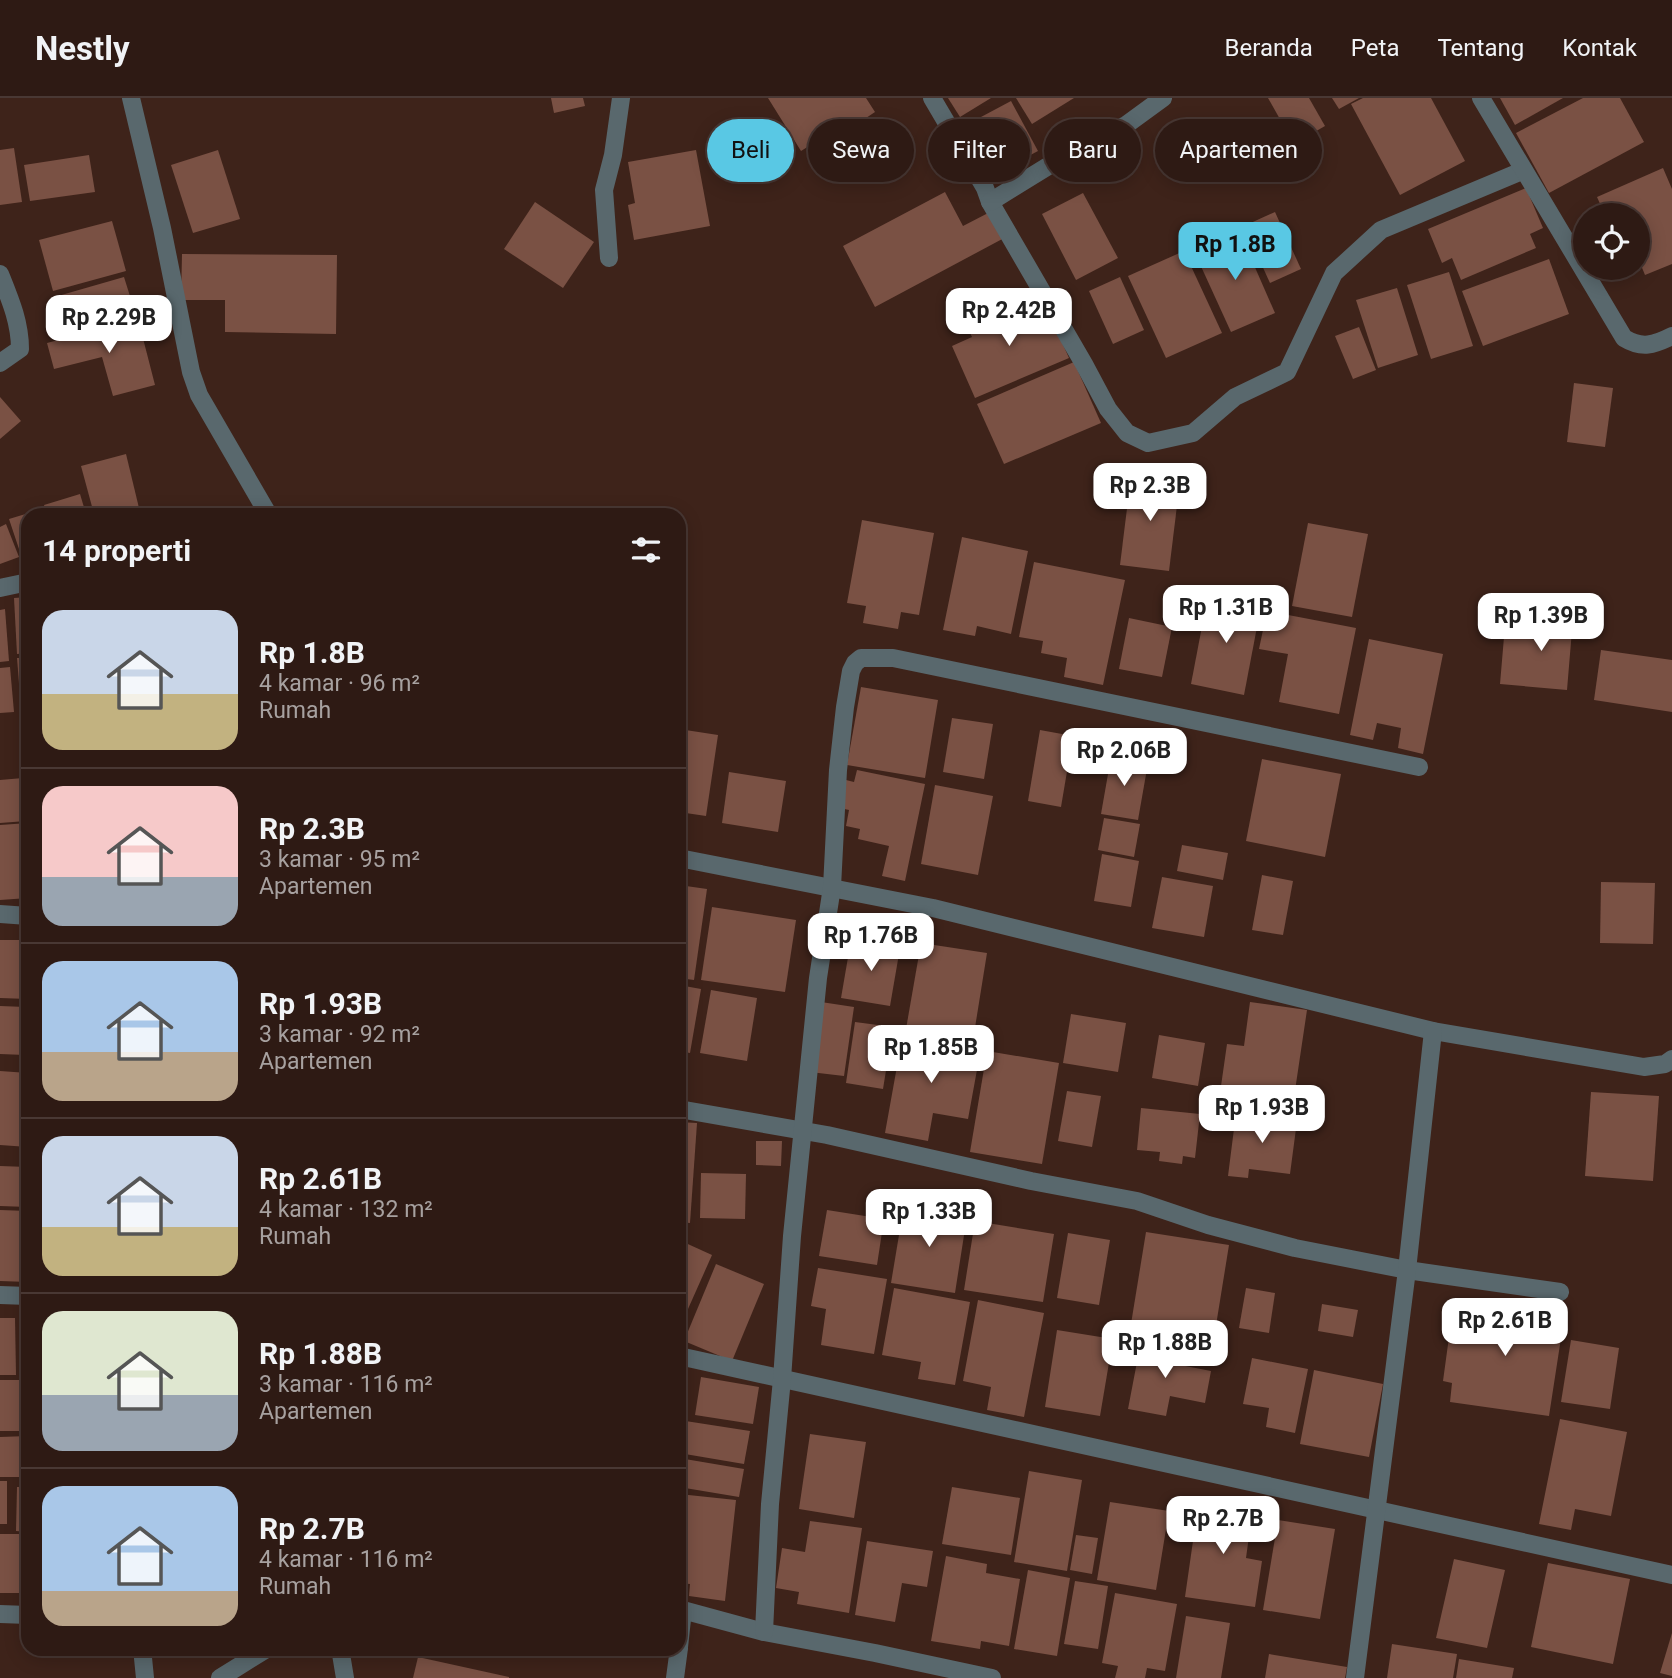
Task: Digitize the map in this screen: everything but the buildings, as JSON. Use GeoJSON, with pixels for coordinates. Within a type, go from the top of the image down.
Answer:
{"type":"FeatureCollection","features":[{"type":"Feature","properties":{"kind":"street"},"geometry":{"type":"LineString","coordinates":[[131,98],[162,228],[191,372],[199,395],[265,508]]}},
{"type":"Feature","properties":{"kind":"street"},"geometry":{"type":"LineString","coordinates":[[609,258],[604,190],[613,155],[621,98]]}},
{"type":"Feature","properties":{"kind":"street"},"geometry":{"type":"LineString","coordinates":[[932,98],[1108,409],[1128,433],[1148,443],[1193,433],[1235,397],[1287,372],[1334,273],[1381,230],[1522,171]]}},
{"type":"Feature","properties":{"kind":"street"},"geometry":{"type":"LineString","coordinates":[[990,202],[1058,160],[1126,125],[1163,98]]}},
{"type":"Feature","properties":{"kind":"street"},"geometry":{"type":"LineString","coordinates":[[1481,98],[1522,171],[1624,338],[1634,345],[1653,346],[1672,336]]}},
{"type":"Feature","properties":{"kind":"street"},"geometry":{"type":"LineString","coordinates":[[0,274],[17,317],[20,349],[0,363]]}},
{"type":"Feature","properties":{"kind":"street"},"geometry":{"type":"LineString","coordinates":[[0,588],[21,584]]}},
{"type":"Feature","properties":{"kind":"street"},"geometry":{"type":"LineString","coordinates":[[764,1632],[770,1504],[792,1236],[818,978],[832,887],[838,771],[850,670],[862,658],[893,658],[1419,767]]}},
{"type":"Feature","properties":{"kind":"street"},"geometry":{"type":"LineString","coordinates":[[686,859],[832,887],[1059,938],[1433,1031],[1644,1067],[1665,1064],[1672,1059]]}},
{"type":"Feature","properties":{"kind":"street"},"geometry":{"type":"LineString","coordinates":[[0,914],[21,916]]}},
{"type":"Feature","properties":{"kind":"street"},"geometry":{"type":"LineString","coordinates":[[1356,1678],[1407,1270],[1433,1031]]}},
{"type":"Feature","properties":{"kind":"street"},"geometry":{"type":"LineString","coordinates":[[686,1110],[802,1131],[1031,1181],[1137,1201],[1208,1225],[1296,1248],[1407,1270],[1560,1292]]}},
{"type":"Feature","properties":{"kind":"street"},"geometry":{"type":"LineString","coordinates":[[0,1295],[21,1296]]}},
{"type":"Feature","properties":{"kind":"street"},"geometry":{"type":"LineString","coordinates":[[686,1358],[1672,1575]]}},
{"type":"Feature","properties":{"kind":"street"},"geometry":{"type":"LineString","coordinates":[[686,1611],[764,1632],[992,1678]]}},
{"type":"Feature","properties":{"kind":"street"},"geometry":{"type":"LineString","coordinates":[[0,1614],[21,1615]]}},
{"type":"Feature","properties":{"kind":"street"},"geometry":{"type":"LineString","coordinates":[[143,1656],[145,1678]]}},
{"type":"Feature","properties":{"kind":"street"},"geometry":{"type":"LineString","coordinates":[[220,1678],[255,1656]]}},
{"type":"Feature","properties":{"kind":"street"},"geometry":{"type":"LineString","coordinates":[[341,1656],[345,1678]]}},
{"type":"Feature","properties":{"kind":"street"},"geometry":{"type":"LineString","coordinates":[[676,1678],[678,1656]]}}]}
